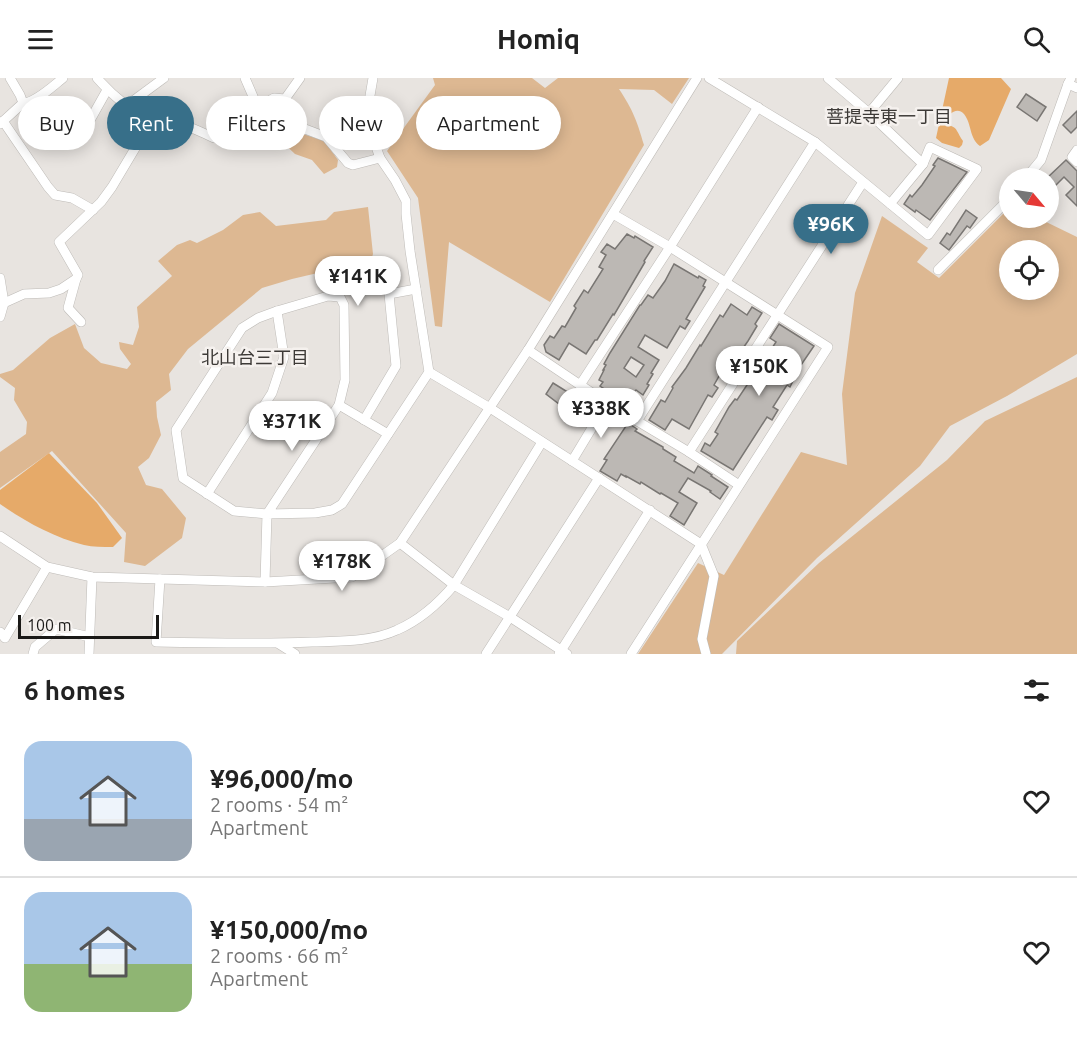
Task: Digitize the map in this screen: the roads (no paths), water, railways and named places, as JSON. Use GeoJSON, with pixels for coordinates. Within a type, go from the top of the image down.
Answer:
{"type":"FeatureCollection","features":[{"type":"Feature","properties":{"kind":"street"},"geometry":{"type":"LineString","coordinates":[[10,78],[20,96]]}},
{"type":"Feature","properties":{"kind":"street"},"geometry":{"type":"LineString","coordinates":[[38,96],[63,78]]}},
{"type":"Feature","properties":{"kind":"street"},"geometry":{"type":"LineString","coordinates":[[97,78],[114,96]]}},
{"type":"Feature","properties":{"kind":"street"},"geometry":{"type":"LineString","coordinates":[[140,96],[164,78]]}},
{"type":"Feature","properties":{"kind":"street"},"geometry":{"type":"LineString","coordinates":[[245,78],[253,96]]}},
{"type":"Feature","properties":{"kind":"street"},"geometry":{"type":"LineString","coordinates":[[287,96],[300,78]]}},
{"type":"Feature","properties":{"kind":"street"},"geometry":{"type":"LineString","coordinates":[[265,582],[267,514],[339,405],[345,380],[344,305],[340,297],[328,296],[277,311],[258,318],[242,328],[176,430],[183,478],[234,511],[267,514],[315,513],[332,510],[342,504],[429,372],[407,224],[406,201],[380,158],[366,119],[373,78]]}},
{"type":"Feature","properties":{"kind":"street"},"geometry":{"type":"LineString","coordinates":[[0,536],[47,567],[92,577],[265,582],[352,578],[400,543],[528,350],[697,78]]}},
{"type":"Feature","properties":{"kind":"street"},"geometry":{"type":"LineString","coordinates":[[709,78],[815,142],[863,182],[928,235],[977,170],[930,147],[923,164],[890,204]]}},
{"type":"Feature","properties":{"kind":"street"},"geometry":{"type":"LineString","coordinates":[[828,78],[923,164]]}},
{"type":"Feature","properties":{"kind":"street"},"geometry":{"type":"LineString","coordinates":[[869,113],[898,78]]}},
{"type":"Feature","properties":{"kind":"street"},"geometry":{"type":"LineString","coordinates":[[1034,168],[1041,160],[1072,83]]}},
{"type":"Feature","properties":{"kind":"street"},"geometry":{"type":"LineString","coordinates":[[95,111],[107,90]]}},
{"type":"Feature","properties":{"kind":"street"},"geometry":{"type":"LineString","coordinates":[[18,107],[1,122],[48,187],[55,195],[72,198],[93,210]]}},
{"type":"Feature","properties":{"kind":"street"},"geometry":{"type":"LineString","coordinates":[[580,385],[758,107]]}},
{"type":"Feature","properties":{"kind":"street"},"geometry":{"type":"LineString","coordinates":[[307,130],[326,137],[348,163],[353,165],[380,158]]}},
{"type":"Feature","properties":{"kind":"street"},"geometry":{"type":"LineString","coordinates":[[637,421],[815,142]]}},
{"type":"Feature","properties":{"kind":"street"},"geometry":{"type":"LineString","coordinates":[[81,322],[68,308],[78,275],[59,242],[93,210],[112,187],[134,150]]}},
{"type":"Feature","properties":{"kind":"street"},"geometry":{"type":"LineString","coordinates":[[1077,150],[1071,157],[1077,162]]}},
{"type":"Feature","properties":{"kind":"street"},"geometry":{"type":"LineString","coordinates":[[689,452],[863,182]]}},
{"type":"Feature","properties":{"kind":"street"},"geometry":{"type":"LineString","coordinates":[[938,270],[999,209]]}},
{"type":"Feature","properties":{"kind":"street"},"geometry":{"type":"LineString","coordinates":[[613,214],[670,246],[828,347],[631,654]]}},
{"type":"Feature","properties":{"kind":"street"},"geometry":{"type":"LineString","coordinates":[[0,278],[4,303],[0,317]]}},
{"type":"Feature","properties":{"kind":"street"},"geometry":{"type":"LineString","coordinates":[[4,303],[24,294],[49,293],[61,289],[76,279]]}},
{"type":"Feature","properties":{"kind":"street"},"geometry":{"type":"LineString","coordinates":[[364,420],[396,366],[389,294],[416,289]]}},
{"type":"Feature","properties":{"kind":"street"},"geometry":{"type":"LineString","coordinates":[[207,494],[272,393],[284,357],[277,311]]}},
{"type":"Feature","properties":{"kind":"street"},"geometry":{"type":"LineString","coordinates":[[528,350],[607,403],[689,452],[740,486]]}},
{"type":"Feature","properties":{"kind":"street"},"geometry":{"type":"LineString","coordinates":[[429,372],[490,408],[701,544],[714,576],[702,639],[706,654]]}},
{"type":"Feature","properties":{"kind":"street"},"geometry":{"type":"LineString","coordinates":[[572,460],[607,403]]}},
{"type":"Feature","properties":{"kind":"street"},"geometry":{"type":"LineString","coordinates":[[339,405],[388,434]]}},
{"type":"Feature","properties":{"kind":"street"},"geometry":{"type":"LineString","coordinates":[[160,579],[156,642],[238,649],[373,638],[396,630],[416,620],[440,602],[454,585],[542,442]]}},
{"type":"Feature","properties":{"kind":"street"},"geometry":{"type":"LineString","coordinates":[[486,654],[599,478]]}},
{"type":"Feature","properties":{"kind":"street"},"geometry":{"type":"LineString","coordinates":[[400,543],[454,585],[510,617],[562,653],[650,510]]}},
{"type":"Feature","properties":{"kind":"street"},"geometry":{"type":"LineString","coordinates":[[0,632],[5,638],[47,567]]}},
{"type":"Feature","properties":{"kind":"street"},"geometry":{"type":"LineString","coordinates":[[88,654],[92,577]]}},
{"type":"Feature","properties":{"kind":"street"},"geometry":{"type":"LineString","coordinates":[[33,654],[35,647],[56,628],[90,637]]}},
{"type":"Feature","properties":{"kind":"street"},"geometry":{"type":"LineString","coordinates":[[279,644],[295,654]]}},
{"type":"Feature","properties":{"kind":"district","name":"菩提寺東一丁目"},"geometry":{"type":"Point","coordinates":[889,116]}},
{"type":"Feature","properties":{"kind":"district","name":"北山台三丁目"},"geometry":{"type":"Point","coordinates":[255,357]}}]}
